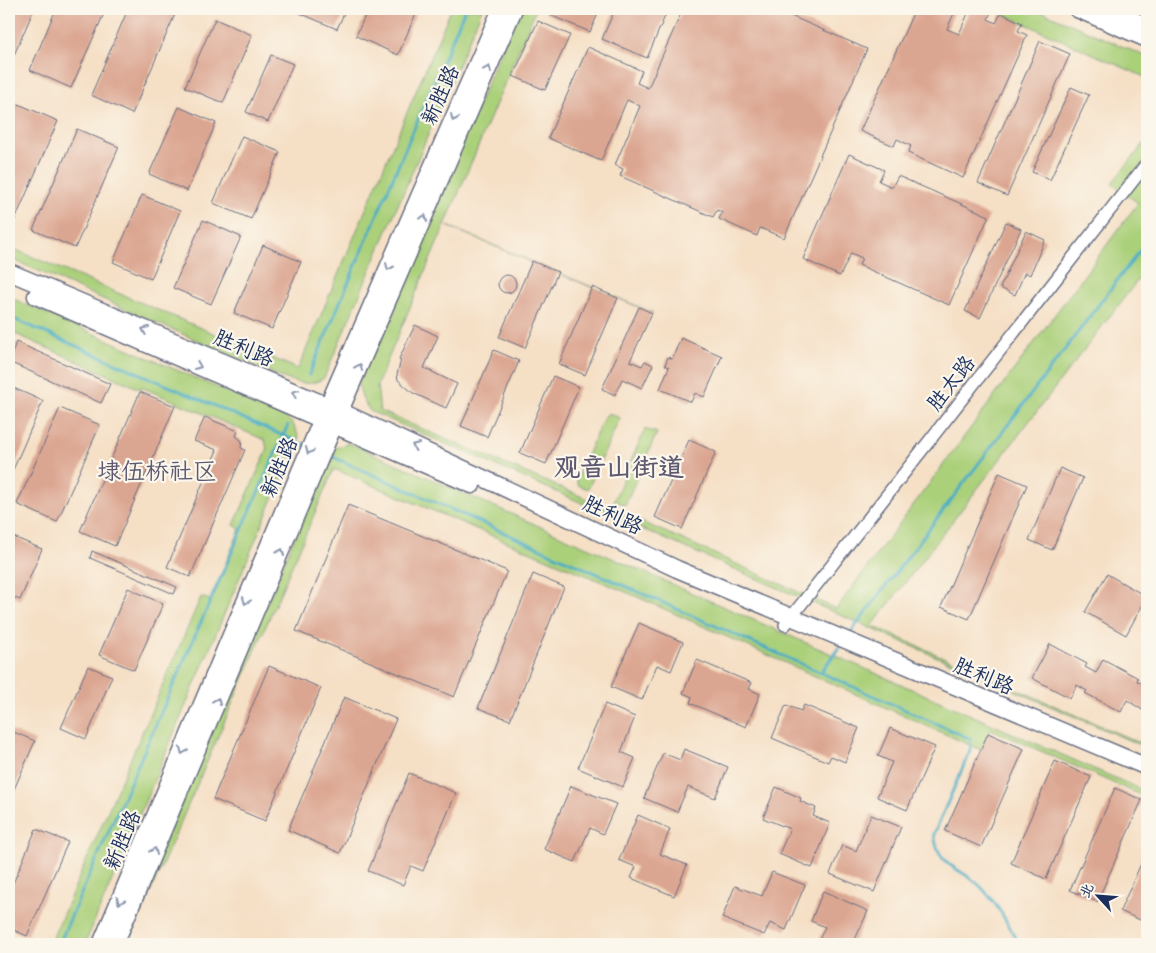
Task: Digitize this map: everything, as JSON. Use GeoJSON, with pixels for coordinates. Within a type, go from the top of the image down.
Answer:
{"type":"FeatureCollection","features":[{"type":"Feature","properties":{"kind":"street","name":"新胜路"},"geometry":{"type":"LineString","coordinates":[[114,944],[331,415],[501,9]]}},
{"type":"Feature","properties":{"kind":"street","name":"新胜路"},"geometry":{"type":"LineString","coordinates":[[101,944],[331,415],[514,9]]}},
{"type":"Feature","properties":{"kind":"street"},"geometry":{"type":"LineString","coordinates":[[1077,9],[1147,39]]}},
{"type":"Feature","properties":{"kind":"street"},"geometry":{"type":"LineString","coordinates":[[1108,9],[1147,26]]}},
{"type":"Feature","properties":{"kind":"street","name":"胜太路"},"geometry":{"type":"LineString","coordinates":[[788,621],[1147,163]]}},
{"type":"Feature","properties":{"kind":"street","name":"胜利路"},"geometry":{"type":"LineString","coordinates":[[9,272],[853,650],[1147,779]]}},
{"type":"Feature","properties":{"kind":"street","name":"胜利路"},"geometry":{"type":"LineString","coordinates":[[9,284],[331,415]]}},
{"type":"Feature","properties":{"kind":"street","name":"胜利路"},"geometry":{"type":"LineString","coordinates":[[853,650],[1147,767]]}},
{"type":"Feature","properties":{"kind":"green space"},"geometry":{"type":"Polygon","coordinates":[[[451,9],[482,9],[324,378],[319,381],[299,383],[283,378],[9,258],[9,247],[298,369],[451,9]]]}},
{"type":"Feature","properties":{"kind":"green space"},"geometry":{"type":"Polygon","coordinates":[[[519,9],[536,9],[377,385],[380,411],[679,538],[836,609],[1138,203],[1112,183],[1147,140],[1147,268],[872,626],[1147,746],[1147,748],[370,411],[363,400],[358,384],[519,9]]]}},
{"type":"Feature","properties":{"kind":"green space"},"geometry":{"type":"Polygon","coordinates":[[[992,9],[1036,9],[1147,57],[1147,78],[992,9]]]}},
{"type":"Feature","properties":{"kind":"green space"},"geometry":{"type":"Polygon","coordinates":[[[9,297],[287,418],[293,424],[299,437],[85,944],[50,944],[201,597],[210,600],[240,529],[234,525],[267,450],[265,440],[141,387],[140,389],[11,332],[14,327],[9,325],[9,297]]]}},
{"type":"Feature","properties":{"kind":"green space"},"geometry":{"type":"Polygon","coordinates":[[[609,413],[620,418],[588,489],[578,485],[576,480],[604,417],[609,413]]]}},
{"type":"Feature","properties":{"kind":"green space"},"geometry":{"type":"Polygon","coordinates":[[[645,429],[657,433],[625,505],[614,500],[645,429]]]}},
{"type":"Feature","properties":{"kind":"green space"},"geometry":{"type":"Polygon","coordinates":[[[349,443],[1147,792],[1147,798],[991,729],[981,750],[633,595],[334,469],[128,944],[122,944],[332,449],[349,443]]]}},
{"type":"Feature","properties":{"kind":"building"},"geometry":{"type":"Polygon","coordinates":[[[9,9],[34,9],[11,62],[9,61],[9,9]]]}},
{"type":"Feature","properties":{"kind":"building"},"geometry":{"type":"Polygon","coordinates":[[[56,9],[106,9],[71,88],[30,70],[56,9]]]}},
{"type":"Feature","properties":{"kind":"building"},"geometry":{"type":"Polygon","coordinates":[[[128,9],[168,9],[176,12],[132,114],[91,95],[128,9]]]}},
{"type":"Feature","properties":{"kind":"building"},"geometry":{"type":"Polygon","coordinates":[[[296,9],[346,9],[337,29],[295,11],[296,9]]]}},
{"type":"Feature","properties":{"kind":"building"},"geometry":{"type":"Polygon","coordinates":[[[368,9],[418,9],[398,55],[356,36],[368,9]]]}},
{"type":"Feature","properties":{"kind":"building"},"geometry":{"type":"Polygon","coordinates":[[[547,9],[600,9],[590,32],[545,13],[547,9]]]}},
{"type":"Feature","properties":{"kind":"building"},"geometry":{"type":"Polygon","coordinates":[[[615,9],[668,9],[647,58],[602,39],[615,9]]]}},
{"type":"Feature","properties":{"kind":"building"},"geometry":{"type":"Polygon","coordinates":[[[683,9],[775,9],[867,49],[784,238],[760,228],[757,236],[719,219],[722,212],[717,210],[713,217],[620,176],[623,169],[615,165],[640,106],[627,100],[601,161],[548,138],[588,47],[642,71],[637,83],[648,88],[683,9]]]}},
{"type":"Feature","properties":{"kind":"building"},"geometry":{"type":"Polygon","coordinates":[[[915,9],[956,9],[947,29],[959,34],[970,9],[989,9],[992,10],[988,19],[996,23],[1001,13],[1022,23],[1018,31],[1027,35],[963,178],[908,153],[911,146],[897,139],[894,146],[860,131],[915,9]]]}},
{"type":"Feature","properties":{"kind":"building"},"geometry":{"type":"Polygon","coordinates":[[[215,19],[252,35],[223,103],[185,87],[215,19]]]}},
{"type":"Feature","properties":{"kind":"building"},"geometry":{"type":"Polygon","coordinates":[[[538,21],[570,35],[545,90],[513,76],[538,21]]]}},
{"type":"Feature","properties":{"kind":"building"},"geometry":{"type":"Polygon","coordinates":[[[1040,41],[1070,54],[1007,196],[978,183],[1040,41]]]}},
{"type":"Feature","properties":{"kind":"building"},"geometry":{"type":"Polygon","coordinates":[[[271,55],[293,64],[268,122],[246,112],[271,55]]]}},
{"type":"Feature","properties":{"kind":"building"},"geometry":{"type":"Polygon","coordinates":[[[1071,87],[1089,95],[1050,180],[1032,172],[1071,87]]]}},
{"type":"Feature","properties":{"kind":"building"},"geometry":{"type":"Polygon","coordinates":[[[16,103],[58,121],[14,222],[9,220],[9,119],[16,103]]]}},
{"type":"Feature","properties":{"kind":"building"},"geometry":{"type":"Polygon","coordinates":[[[179,107],[216,123],[187,191],[149,174],[179,107]]]}},
{"type":"Feature","properties":{"kind":"building"},"geometry":{"type":"Polygon","coordinates":[[[77,129],[119,147],[75,248],[33,230],[77,129]]]}},
{"type":"Feature","properties":{"kind":"building"},"geometry":{"type":"Polygon","coordinates":[[[242,136],[280,152],[251,219],[213,203],[242,136]]]}},
{"type":"Feature","properties":{"kind":"building"},"geometry":{"type":"Polygon","coordinates":[[[849,154],[884,170],[879,181],[892,187],[898,176],[989,216],[949,305],[859,265],[862,258],[851,253],[840,276],[803,259],[849,154]]]}},
{"type":"Feature","properties":{"kind":"building"},"geometry":{"type":"Polygon","coordinates":[[[142,195],[180,211],[151,279],[113,262],[142,195]]]}},
{"type":"Feature","properties":{"kind":"building"},"geometry":{"type":"Polygon","coordinates":[[[203,220],[241,237],[211,304],[173,288],[203,220]]]}},
{"type":"Feature","properties":{"kind":"building"},"geometry":{"type":"Polygon","coordinates":[[[1006,222],[1021,229],[980,318],[965,311],[1006,222]]]}},
{"type":"Feature","properties":{"kind":"building"},"geometry":{"type":"Polygon","coordinates":[[[1026,231],[1045,240],[1030,275],[1025,272],[1015,295],[1000,288],[1026,231]]]}},
{"type":"Feature","properties":{"kind":"building"},"geometry":{"type":"Polygon","coordinates":[[[263,245],[301,262],[272,329],[234,313],[263,245]]]}},
{"type":"Feature","properties":{"kind":"building"},"geometry":{"type":"Polygon","coordinates":[[[532,261],[558,272],[525,348],[499,337],[532,261]]]}},
{"type":"Feature","properties":{"kind":"building"},"geometry":{"type":"Polygon","coordinates":[[[507,275],[513,278],[516,284],[513,290],[507,293],[501,290],[498,284],[501,278],[507,275]]]}},
{"type":"Feature","properties":{"kind":"building"},"geometry":{"type":"Polygon","coordinates":[[[592,287],[618,298],[585,375],[559,364],[592,287]]]}},
{"type":"Feature","properties":{"kind":"building"},"geometry":{"type":"Polygon","coordinates":[[[639,307],[652,313],[630,361],[642,366],[645,361],[653,365],[642,388],[622,379],[615,395],[602,389],[639,307]]]}},
{"type":"Feature","properties":{"kind":"building"},"geometry":{"type":"Polygon","coordinates":[[[415,325],[438,336],[424,368],[457,384],[446,408],[413,393],[398,380],[397,374],[401,360],[399,359],[415,325]]]}},
{"type":"Feature","properties":{"kind":"building"},"geometry":{"type":"Polygon","coordinates":[[[681,338],[722,356],[704,397],[695,393],[691,402],[660,389],[669,367],[665,365],[668,357],[672,359],[681,338]]]}},
{"type":"Feature","properties":{"kind":"building"},"geometry":{"type":"Polygon","coordinates":[[[16,342],[110,384],[101,403],[9,362],[16,342]]]}},
{"type":"Feature","properties":{"kind":"building"},"geometry":{"type":"Polygon","coordinates":[[[494,350],[519,361],[487,437],[461,426],[494,350]]]}},
{"type":"Feature","properties":{"kind":"building"},"geometry":{"type":"Polygon","coordinates":[[[553,376],[579,387],[546,464],[520,453],[553,376]]]}},
{"type":"Feature","properties":{"kind":"building"},"geometry":{"type":"Polygon","coordinates":[[[9,386],[43,401],[9,479],[9,386]]]}},
{"type":"Feature","properties":{"kind":"building"},"geometry":{"type":"Polygon","coordinates":[[[140,392],[175,406],[115,546],[80,531],[140,392]]]}},
{"type":"Feature","properties":{"kind":"building"},"geometry":{"type":"Polygon","coordinates":[[[60,408],[100,425],[57,522],[17,504],[60,408]]]}},
{"type":"Feature","properties":{"kind":"building"},"geometry":{"type":"Polygon","coordinates":[[[205,417],[238,431],[236,436],[242,441],[241,448],[245,450],[190,577],[167,567],[217,450],[194,441],[205,417]]]}},
{"type":"Feature","properties":{"kind":"building"},"geometry":{"type":"Polygon","coordinates":[[[689,440],[716,452],[682,529],[655,517],[689,440]]]}},
{"type":"Feature","properties":{"kind":"building"},"geometry":{"type":"Polygon","coordinates":[[[1060,468],[1083,478],[1052,550],[1029,540],[1060,468]]]}},
{"type":"Feature","properties":{"kind":"building"},"geometry":{"type":"Polygon","coordinates":[[[999,473],[1027,485],[969,619],[941,607],[999,473]]]}},
{"type":"Feature","properties":{"kind":"building"},"geometry":{"type":"Polygon","coordinates":[[[348,505],[507,571],[454,697],[296,631],[348,505]]]}},
{"type":"Feature","properties":{"kind":"building"},"geometry":{"type":"Polygon","coordinates":[[[9,535],[42,549],[20,600],[9,595],[9,535]]]}},
{"type":"Feature","properties":{"kind":"building"},"geometry":{"type":"Polygon","coordinates":[[[92,551],[177,587],[174,594],[90,558],[92,551]]]}},
{"type":"Feature","properties":{"kind":"building"},"geometry":{"type":"Polygon","coordinates":[[[533,574],[564,587],[510,720],[478,708],[533,574]]]}},
{"type":"Feature","properties":{"kind":"building"},"geometry":{"type":"Polygon","coordinates":[[[1107,574],[1147,597],[1126,635],[1085,612],[1107,574]]]}},
{"type":"Feature","properties":{"kind":"building"},"geometry":{"type":"Polygon","coordinates":[[[128,588],[163,604],[134,670],[99,655],[128,588]]]}},
{"type":"Feature","properties":{"kind":"building"},"geometry":{"type":"Polygon","coordinates":[[[639,623],[683,642],[671,671],[657,665],[642,700],[611,687],[639,623]]]}},
{"type":"Feature","properties":{"kind":"building"},"geometry":{"type":"Polygon","coordinates":[[[1050,644],[1087,664],[1085,667],[1096,673],[1103,659],[1138,678],[1137,681],[1147,686],[1147,713],[1127,700],[1121,712],[1085,693],[1087,691],[1077,685],[1070,698],[1032,678],[1050,644]]]}},
{"type":"Feature","properties":{"kind":"building"},"geometry":{"type":"Polygon","coordinates":[[[697,660],[752,683],[749,689],[760,694],[746,727],[690,703],[692,697],[683,693],[697,660]]]}},
{"type":"Feature","properties":{"kind":"building"},"geometry":{"type":"Polygon","coordinates":[[[88,666],[112,676],[86,739],[61,728],[88,666]]]}},
{"type":"Feature","properties":{"kind":"building"},"geometry":{"type":"Polygon","coordinates":[[[269,666],[321,688],[265,821],[213,799],[269,666]]]}},
{"type":"Feature","properties":{"kind":"building"},"geometry":{"type":"Polygon","coordinates":[[[344,697],[396,719],[340,853],[288,830],[344,697]]]}},
{"type":"Feature","properties":{"kind":"building"},"geometry":{"type":"Polygon","coordinates":[[[605,704],[635,717],[621,752],[635,758],[623,787],[578,768],[605,704]]]}},
{"type":"Feature","properties":{"kind":"building"},"geometry":{"type":"Polygon","coordinates":[[[786,705],[801,711],[804,705],[859,728],[845,762],[831,756],[828,762],[772,738],[786,705]]]}},
{"type":"Feature","properties":{"kind":"building"},"geometry":{"type":"Polygon","coordinates":[[[890,728],[935,747],[907,810],[877,797],[892,762],[878,756],[890,728]]]}},
{"type":"Feature","properties":{"kind":"building"},"geometry":{"type":"Polygon","coordinates":[[[9,730],[35,741],[12,794],[9,793],[9,730]]]}},
{"type":"Feature","properties":{"kind":"building"},"geometry":{"type":"Polygon","coordinates":[[[988,733],[1024,749],[981,847],[945,831],[988,733]]]}},
{"type":"Feature","properties":{"kind":"building"},"geometry":{"type":"Polygon","coordinates":[[[684,749],[728,767],[715,798],[688,787],[677,812],[644,798],[663,753],[680,760],[684,749]]]}},
{"type":"Feature","properties":{"kind":"building"},"geometry":{"type":"Polygon","coordinates":[[[1055,761],[1091,777],[1046,879],[1011,863],[1055,761]]]}},
{"type":"Feature","properties":{"kind":"building"},"geometry":{"type":"Polygon","coordinates":[[[409,773],[456,793],[423,871],[411,866],[403,885],[368,871],[409,773]]]}},
{"type":"Feature","properties":{"kind":"building"},"geometry":{"type":"Polygon","coordinates":[[[571,786],[616,804],[603,834],[590,828],[575,862],[544,849],[571,786]]]}},
{"type":"Feature","properties":{"kind":"building"},"geometry":{"type":"Polygon","coordinates":[[[776,787],[801,798],[800,801],[816,808],[813,816],[830,823],[812,868],[779,854],[790,829],[763,818],[776,787]]]}},
{"type":"Feature","properties":{"kind":"building"},"geometry":{"type":"Polygon","coordinates":[[[1115,788],[1142,800],[1097,902],[1070,890],[1115,788]]]}},
{"type":"Feature","properties":{"kind":"building"},"geometry":{"type":"Polygon","coordinates":[[[638,815],[670,829],[660,854],[687,865],[674,896],[631,878],[636,867],[619,860],[638,815]]]}},
{"type":"Feature","properties":{"kind":"building"},"geometry":{"type":"Polygon","coordinates":[[[871,815],[901,827],[874,892],[830,874],[842,845],[856,851],[871,815]]]}},
{"type":"Feature","properties":{"kind":"building"},"geometry":{"type":"Polygon","coordinates":[[[36,829],[68,842],[27,936],[9,928],[9,893],[36,829]]]}},
{"type":"Feature","properties":{"kind":"building"},"geometry":{"type":"Polygon","coordinates":[[[1147,850],[1147,923],[1120,911],[1147,850]]]}},
{"type":"Feature","properties":{"kind":"building"},"geometry":{"type":"Polygon","coordinates":[[[772,872],[805,885],[786,930],[770,923],[764,935],[722,918],[735,886],[762,896],[772,872]]]}},
{"type":"Feature","properties":{"kind":"building"},"geometry":{"type":"Polygon","coordinates":[[[823,891],[868,911],[853,944],[817,944],[825,927],[811,921],[823,891]]]}},
{"type":"Feature","properties":{"kind":"waterway"},"geometry":{"type":"LineString","coordinates":[[309,375],[465,9]]}},
{"type":"Feature","properties":{"kind":"waterway"},"geometry":{"type":"LineString","coordinates":[[848,636],[1147,241]]}},
{"type":"Feature","properties":{"kind":"waterway"},"geometry":{"type":"LineString","coordinates":[[9,317],[307,446]]}},
{"type":"Feature","properties":{"kind":"waterway"},"geometry":{"type":"LineString","coordinates":[[59,944],[288,425]]}},
{"type":"Feature","properties":{"kind":"waterway"},"geometry":{"type":"LineString","coordinates":[[326,454],[971,739],[970,751],[934,834],[936,846],[940,854],[950,865],[972,879],[992,899],[1019,944]]}},
{"type":"Feature","properties":{"kind":"waterway"},"geometry":{"type":"LineString","coordinates":[[821,672],[841,645]]}},
{"type":"Feature","properties":{"kind":"district","name":"观音山街道"},"geometry":{"type":"Point","coordinates":[619,467]}},
{"type":"Feature","properties":{"kind":"district","name":"埭伍桥社区"},"geometry":{"type":"Point","coordinates":[157,471]}}]}
